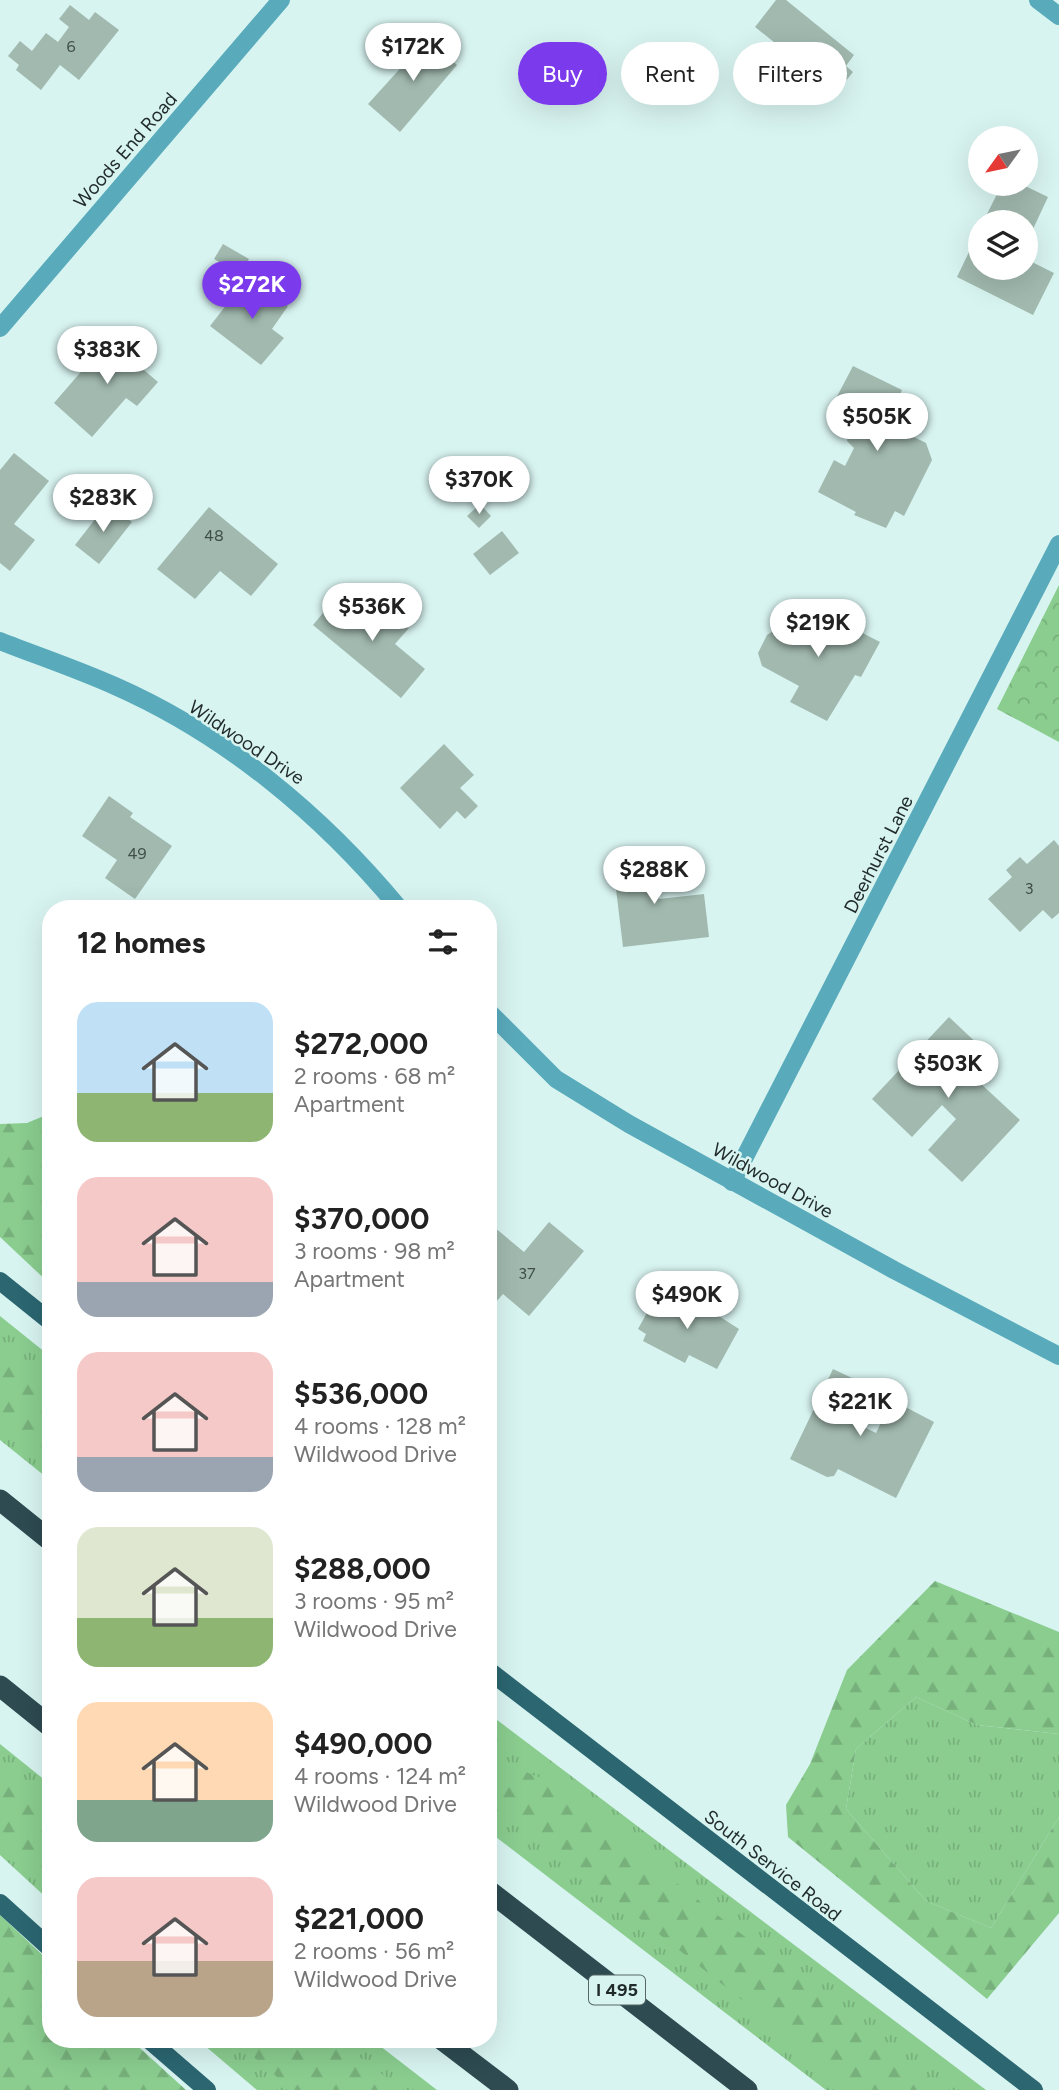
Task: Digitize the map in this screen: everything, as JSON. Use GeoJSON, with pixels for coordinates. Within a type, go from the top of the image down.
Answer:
{"type":"FeatureCollection","features":[{"type":"Feature","properties":{"kind":"highway"},"geometry":{"type":"LineString","coordinates":[[0,1500],[42,1534]]}},
{"type":"Feature","properties":{"kind":"highway"},"geometry":{"type":"LineString","coordinates":[[0,1686],[42,1720]]}},
{"type":"Feature","properties":{"kind":"highway","name":"I 495"},"geometry":{"type":"LineString","coordinates":[[497,1897],[747,2090]]}},
{"type":"Feature","properties":{"kind":"highway"},"geometry":{"type":"LineString","coordinates":[[453,2048],[508,2090]]}},
{"type":"Feature","properties":{"kind":"main road"},"geometry":{"type":"LineString","coordinates":[[0,1281],[42,1315]]}},
{"type":"Feature","properties":{"kind":"main road","name":"South Service Road"},"geometry":{"type":"LineString","coordinates":[[497,1677],[1034,2090]]}},
{"type":"Feature","properties":{"kind":"main road"},"geometry":{"type":"LineString","coordinates":[[0,1903],[42,1941]]}},
{"type":"Feature","properties":{"kind":"main road"},"geometry":{"type":"LineString","coordinates":[[158,2048],[207,2090]]}},
{"type":"Feature","properties":{"kind":"street","name":"Woods End Road"},"geometry":{"type":"LineString","coordinates":[[0,328],[281,0]]}},
{"type":"Feature","properties":{"kind":"street"},"geometry":{"type":"LineString","coordinates":[[1038,0],[1059,16]]}},
{"type":"Feature","properties":{"kind":"street","name":"Deerhurst Lane"},"geometry":{"type":"LineString","coordinates":[[732,1182],[1059,544]]}},
{"type":"Feature","properties":{"kind":"street","name":"Wildwood Drive"},"geometry":{"type":"LineString","coordinates":[[0,641],[116,686],[206,735],[292,796],[363,865],[391,900]]}},
{"type":"Feature","properties":{"kind":"street","name":"Wildwood Drive"},"geometry":{"type":"LineString","coordinates":[[497,1020],[556,1079],[732,1182],[1059,1356]]}},
{"type":"Feature","properties":{"kind":"green space"},"geometry":{"type":"Polygon","coordinates":[[[1059,585],[1059,742],[997,709],[1059,585]]]}},
{"type":"Feature","properties":{"kind":"green space"},"geometry":{"type":"Polygon","coordinates":[[[42,1117],[42,1277],[0,1237],[0,1124],[27,1123],[42,1117]]]}},
{"type":"Feature","properties":{"kind":"green space"},"geometry":{"type":"Polygon","coordinates":[[[0,1316],[42,1350],[42,1474],[0,1440],[0,1316]]]}},
{"type":"Feature","properties":{"kind":"green space"},"geometry":{"type":"Polygon","coordinates":[[[0,1351],[42,1385],[42,1460],[0,1426],[0,1351]]]}},
{"type":"Feature","properties":{"kind":"green space"},"geometry":{"type":"Polygon","coordinates":[[[935,1581],[1059,1632],[1059,1734],[977,1725],[916,1697],[856,1749],[846,1809],[926,1901],[991,1928],[1059,1817],[1059,1913],[987,1999],[788,1837],[786,1805],[810,1764],[847,1670],[935,1581]]]}},
{"type":"Feature","properties":{"kind":"green space"},"geometry":{"type":"Polygon","coordinates":[[[916,1697],[977,1725],[1059,1734],[1059,1817],[991,1928],[926,1901],[846,1809],[856,1749],[916,1697]]]}},
{"type":"Feature","properties":{"kind":"green space"},"geometry":{"type":"Polygon","coordinates":[[[497,1720],[986,2090],[826,2090],[497,1838],[497,1720]]]}},
{"type":"Feature","properties":{"kind":"green space"},"geometry":{"type":"Polygon","coordinates":[[[0,1744],[42,1778],[42,1894],[0,1855],[0,1744]]]}},
{"type":"Feature","properties":{"kind":"green space"},"geometry":{"type":"Polygon","coordinates":[[[497,1761],[546,1780],[829,2003],[946,2090],[855,2090],[497,1805],[497,1761]]]}},
{"type":"Feature","properties":{"kind":"green space"},"geometry":{"type":"Polygon","coordinates":[[[0,1766],[42,1800],[42,1869],[0,1831],[0,1766]]]}},
{"type":"Feature","properties":{"kind":"green space"},"geometry":{"type":"Polygon","coordinates":[[[0,1915],[42,1955],[42,2048],[140,2048],[186,2090],[0,2090],[0,1915]]]}},
{"type":"Feature","properties":{"kind":"green space"},"geometry":{"type":"Polygon","coordinates":[[[208,2048],[383,2048],[437,2090],[257,2090],[208,2048]]]}},
{"type":"Feature","properties":{"kind":"green space"},"geometry":{"type":"Polygon","coordinates":[[[243,2048],[348,2048],[403,2090],[292,2090],[243,2048]]]}},
{"type":"Feature","properties":{"kind":"building"},"geometry":{"type":"Polygon","coordinates":[[[776,0],[786,0],[838,42],[774,42],[755,27],[776,0]]]}},
{"type":"Feature","properties":{"kind":"building"},"geometry":{"type":"Polygon","coordinates":[[[70,5],[89,20],[95,12],[119,30],[79,80],[60,65],[41,90],[16,70],[19,65],[8,56],[20,41],[32,51],[46,33],[58,42],[69,27],[59,19],[70,5]]]}},
{"type":"Feature","properties":{"kind":"building"},"geometry":{"type":"Polygon","coordinates":[[[421,33],[457,65],[400,132],[368,104],[406,62],[400,57],[421,33]]]}},
{"type":"Feature","properties":{"kind":"building"},"geometry":{"type":"Polygon","coordinates":[[[847,49],[854,55],[847,65],[847,49]]]}},
{"type":"Feature","properties":{"kind":"building"},"geometry":{"type":"Polygon","coordinates":[[[847,67],[853,72],[847,80],[847,67]]]}},
{"type":"Feature","properties":{"kind":"building"},"geometry":{"type":"Polygon","coordinates":[[[1038,192],[1048,197],[1038,218],[1038,210],[989,210],[996,196],[1038,196],[1038,192]]]}},
{"type":"Feature","properties":{"kind":"building"},"geometry":{"type":"Polygon","coordinates":[[[223,244],[249,259],[240,274],[214,259],[223,244]]]}},
{"type":"Feature","properties":{"kind":"building"},"geometry":{"type":"Polygon","coordinates":[[[968,254],[968,280],[1038,280],[1038,265],[1054,273],[1033,315],[957,277],[968,254]]]}},
{"type":"Feature","properties":{"kind":"building"},"geometry":{"type":"Polygon","coordinates":[[[248,277],[288,306],[272,329],[284,338],[261,365],[210,326],[248,277]]]}},
{"type":"Feature","properties":{"kind":"building"},"geometry":{"type":"Polygon","coordinates":[[[123,331],[142,347],[131,359],[158,382],[137,406],[126,398],[92,437],[54,403],[86,366],[90,370],[123,331]]]}},
{"type":"Feature","properties":{"kind":"building"},"geometry":{"type":"Polygon","coordinates":[[[853,366],[902,390],[895,406],[907,412],[914,426],[910,435],[926,443],[932,460],[904,516],[895,511],[886,528],[854,515],[856,512],[818,492],[834,460],[845,466],[854,448],[847,441],[849,429],[858,426],[861,418],[833,404],[853,366]]]}},
{"type":"Feature","properties":{"kind":"building"},"geometry":{"type":"Polygon","coordinates":[[[14,453],[49,481],[14,524],[35,540],[10,571],[0,563],[0,470],[14,453]]]}},
{"type":"Feature","properties":{"kind":"building"},"geometry":{"type":"Polygon","coordinates":[[[107,504],[132,522],[99,564],[75,545],[107,504]]]}},
{"type":"Feature","properties":{"kind":"building"},"geometry":{"type":"Polygon","coordinates":[[[480,504],[491,516],[479,528],[467,516],[480,504]]]}},
{"type":"Feature","properties":{"kind":"building"},"geometry":{"type":"Polygon","coordinates":[[[209,507],[278,564],[251,596],[220,571],[195,599],[157,569],[209,507]]]}},
{"type":"Feature","properties":{"kind":"building"},"geometry":{"type":"Polygon","coordinates":[[[502,531],[519,553],[490,575],[473,554],[502,531]]]}},
{"type":"Feature","properties":{"kind":"building"},"geometry":{"type":"Polygon","coordinates":[[[338,595],[371,622],[386,603],[405,619],[402,622],[409,628],[395,644],[425,669],[401,698],[313,625],[338,595]]]}},
{"type":"Feature","properties":{"kind":"building"},"geometry":{"type":"Polygon","coordinates":[[[814,608],[880,642],[861,677],[855,675],[827,721],[790,702],[799,686],[762,666],[758,653],[767,635],[781,626],[785,628],[814,608]]]}},
{"type":"Feature","properties":{"kind":"building"},"geometry":{"type":"Polygon","coordinates":[[[444,744],[474,775],[460,788],[478,806],[465,819],[457,811],[440,829],[400,788],[444,744]]]}},
{"type":"Feature","properties":{"kind":"building"},"geometry":{"type":"Polygon","coordinates":[[[109,796],[133,813],[130,817],[172,846],[135,899],[105,878],[117,860],[82,836],[109,796]]]}},
{"type":"Feature","properties":{"kind":"building"},"geometry":{"type":"Polygon","coordinates":[[[1054,840],[1059,846],[1059,913],[1052,919],[1043,910],[1020,932],[988,899],[1012,877],[1006,870],[1020,857],[1027,864],[1054,840]]]}},
{"type":"Feature","properties":{"kind":"building"},"geometry":{"type":"Polygon","coordinates":[[[653,852],[659,899],[704,894],[709,937],[623,947],[612,856],[653,852]]]}},
{"type":"Feature","properties":{"kind":"building"},"geometry":{"type":"Polygon","coordinates":[[[949,1017],[984,1050],[965,1069],[1020,1120],[962,1182],[928,1150],[956,1119],[942,1105],[912,1137],[872,1099],[949,1017]]]}},
{"type":"Feature","properties":{"kind":"building"},"geometry":{"type":"Polygon","coordinates":[[[549,1222],[584,1251],[529,1316],[503,1294],[497,1301],[497,1230],[524,1252],[549,1222]]]}},
{"type":"Feature","properties":{"kind":"building"},"geometry":{"type":"Polygon","coordinates":[[[660,1289],[694,1308],[697,1302],[739,1329],[717,1369],[689,1355],[685,1363],[643,1341],[646,1334],[638,1329],[660,1289]]]}},
{"type":"Feature","properties":{"kind":"building"},"geometry":{"type":"Polygon","coordinates":[[[833,1369],[869,1386],[852,1421],[876,1433],[892,1400],[934,1422],[896,1498],[838,1469],[834,1476],[827,1477],[790,1459],[833,1369]]]}}]}
